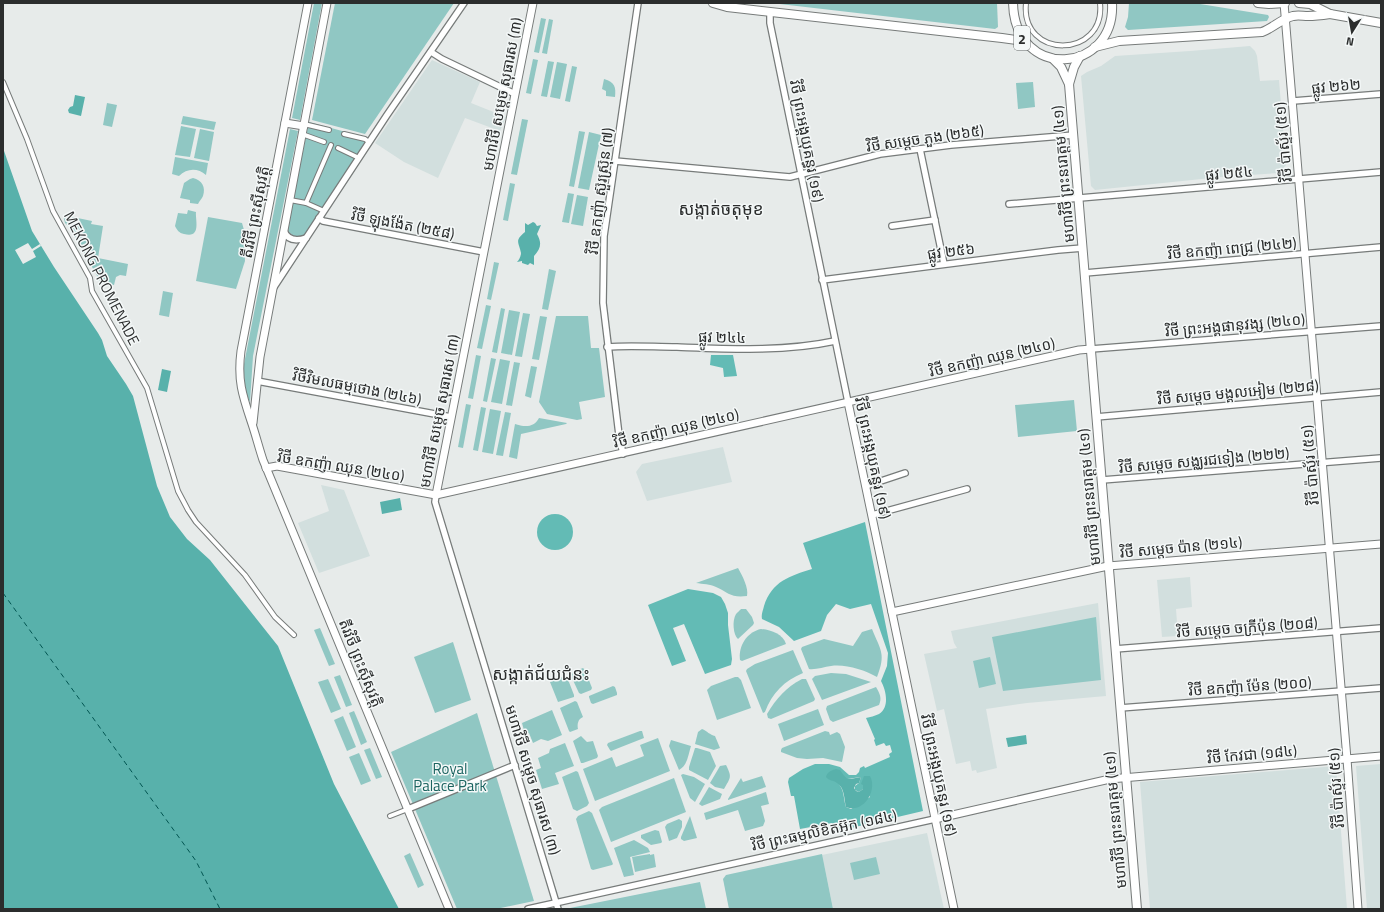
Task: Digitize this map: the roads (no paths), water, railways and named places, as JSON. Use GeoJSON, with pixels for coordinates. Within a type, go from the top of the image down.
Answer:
{"type":"FeatureCollection","features":[{"type":"Feature","properties":{"kind":"main road"},"geometry":{"type":"LineString","coordinates":[[714,3],[727,7],[1024,41]]}},
{"type":"Feature","properties":{"kind":"main road","name":"2"},"geometry":{"type":"LineString","coordinates":[[1013,3],[1013,17],[1017,30],[1024,41],[1037,52],[1053,59],[1067,59],[1080,56],[1095,47],[1105,36],[1110,25],[1113,13],[1112,3]]}},
{"type":"Feature","properties":{"kind":"main road"},"geometry":{"type":"LineString","coordinates":[[1258,3],[1284,3]]}},
{"type":"Feature","properties":{"kind":"main road"},"geometry":{"type":"LineString","coordinates":[[1299,3],[1310,4],[1330,14]]}},
{"type":"Feature","properties":{"kind":"main road"},"geometry":{"type":"LineString","coordinates":[[1095,47],[1119,41],[1262,32],[1270,29],[1285,19],[1301,15],[1308,16],[1330,14],[1381,23]]}},
{"type":"Feature","properties":{"kind":"main road","name":"មហាវិថី ព្រះនរោត្តម (៤១)"},"geometry":{"type":"LineString","coordinates":[[1069,84],[1074,67],[1080,56]]}},
{"type":"Feature","properties":{"kind":"main road","name":"មហាវិថី ព្រះនរោត្តម (៤១)"},"geometry":{"type":"LineString","coordinates":[[1053,59],[1063,71],[1069,84],[1137,909]]}},
{"type":"Feature","properties":{"kind":"street","name":"តីរវិថី ព្រះស៊ីសុវត្តិ"},"geometry":{"type":"LineString","coordinates":[[308,3],[240,357],[240,379],[244,402],[266,468],[449,909]]}},
{"type":"Feature","properties":{"kind":"street","name":"តីរវិថី ព្រះស៊ីសុវត្តិ"},"geometry":{"type":"LineString","coordinates":[[253,426],[260,357],[328,3]]}},
{"type":"Feature","properties":{"kind":"street","name":"តីរវិថី ព្រះស៊ីសុវត្តិ"},"geometry":{"type":"LineString","coordinates":[[273,289],[369,142],[464,3]]}},
{"type":"Feature","properties":{"kind":"street","name":"មហាវិថី សម្តេច សុធារស (៣)"},"geometry":{"type":"LineString","coordinates":[[533,3],[435,502],[557,906]]}},
{"type":"Feature","properties":{"kind":"street","name":"វិថី ឧកញ៉ា ស៊ួរស៊្រុន (៧)"},"geometry":{"type":"LineString","coordinates":[[623,454],[620,443],[607,347],[603,303],[604,236],[638,3]]}},
{"type":"Feature","properties":{"kind":"street"},"geometry":{"type":"LineString","coordinates":[[1026,3],[1026,17],[1029,26],[1034,33],[1049,44],[1070,46],[1084,40],[1091,34],[1100,18],[1100,3]]}},
{"type":"Feature","properties":{"kind":"street","name":"វិថី ប៉ាស្ទ័រ (៥១)"},"geometry":{"type":"LineString","coordinates":[[1284,3],[1342,690],[1358,909]]}},
{"type":"Feature","properties":{"kind":"street","name":"វិថី ព្រះអង្គយុគន្ធរ (១៩)"},"geometry":{"type":"LineString","coordinates":[[770,12],[770,23],[822,280],[954,909]]}},
{"type":"Feature","properties":{"kind":"street"},"geometry":{"type":"LineString","coordinates":[[431,52],[442,59],[515,94]]}},
{"type":"Feature","properties":{"kind":"street","name":"MEKONG PROMENADE"},"geometry":{"type":"LineString","coordinates":[[3,82],[27,139],[54,211],[90,278],[92,292],[147,388],[178,492],[196,522],[245,575],[275,617],[294,635]]}},
{"type":"Feature","properties":{"kind":"street","name":"ផ្លូវ ២៦២"},"geometry":{"type":"LineString","coordinates":[[1292,102],[1381,94]]}},
{"type":"Feature","properties":{"kind":"street"},"geometry":{"type":"LineString","coordinates":[[285,123],[329,130]]}},
{"type":"Feature","properties":{"kind":"street"},"geometry":{"type":"LineString","coordinates":[[302,134],[324,142]]}},
{"type":"Feature","properties":{"kind":"street"},"geometry":{"type":"LineString","coordinates":[[344,134],[365,139],[369,142]]}},
{"type":"Feature","properties":{"kind":"street","name":"វិថី សម្តេច ភួង (២៦៥)"},"geometry":{"type":"LineString","coordinates":[[615,161],[790,177],[880,154],[951,145],[1074,135]]}},
{"type":"Feature","properties":{"kind":"street"},"geometry":{"type":"LineString","coordinates":[[306,203],[331,145]]}},
{"type":"Feature","properties":{"kind":"street"},"geometry":{"type":"LineString","coordinates":[[338,148],[359,158]]}},
{"type":"Feature","properties":{"kind":"street"},"geometry":{"type":"LineString","coordinates":[[920,149],[944,264]]}},
{"type":"Feature","properties":{"kind":"street","name":"ផ្លូវ ២៥៤"},"geometry":{"type":"LineString","coordinates":[[1009,204],[1381,172]]}},
{"type":"Feature","properties":{"kind":"street"},"geometry":{"type":"LineString","coordinates":[[290,200],[306,203],[324,211]]}},
{"type":"Feature","properties":{"kind":"street","name":"វិថី ឡុងង៉ែត (២៥៨)"},"geometry":{"type":"LineString","coordinates":[[319,218],[323,221],[484,252]]}},
{"type":"Feature","properties":{"kind":"street"},"geometry":{"type":"LineString","coordinates":[[892,226],[935,220]]}},
{"type":"Feature","properties":{"kind":"street"},"geometry":{"type":"LineString","coordinates":[[284,231],[285,235],[292,240],[306,238]]}},
{"type":"Feature","properties":{"kind":"street","name":"វិថី ឧកញ៉ា ពេជ្រ (២៤២)"},"geometry":{"type":"LineString","coordinates":[[1085,272],[1381,247]]}},
{"type":"Feature","properties":{"kind":"street","name":"ផ្លូវ ២៥៦"},"geometry":{"type":"LineString","coordinates":[[822,280],[1083,248]]}},
{"type":"Feature","properties":{"kind":"street","name":"វិថី ព្រះអង្គផានុវង្ស (២៤០)"},"geometry":{"type":"LineString","coordinates":[[1091,349],[1381,326]]}},
{"type":"Feature","properties":{"kind":"street","name":"ផ្លូវ ២៤៤"},"geometry":{"type":"LineString","coordinates":[[607,347],[772,349],[835,341]]}},
{"type":"Feature","properties":{"kind":"street","name":"វិថី ឧកញ៉ា ឈុន (២៤០)"},"geometry":{"type":"LineString","coordinates":[[266,468],[277,466],[436,495],[1079,350],[1091,349]]}},
{"type":"Feature","properties":{"kind":"street","name":"វិថីវិមលធម្មថោង (២៤៦)"},"geometry":{"type":"LineString","coordinates":[[257,381],[452,417]]}},
{"type":"Feature","properties":{"kind":"street","name":"វិថី សម្តេច មង្គលអៀម (២២៨)"},"geometry":{"type":"LineString","coordinates":[[1096,417],[1381,392]]}},
{"type":"Feature","properties":{"kind":"street"},"geometry":{"type":"LineString","coordinates":[[244,402],[248,407],[251,407],[256,402]]}},
{"type":"Feature","properties":{"kind":"street","name":"វិថី សម្តេច សង្ឈរជទៀង (២២២)"},"geometry":{"type":"LineString","coordinates":[[1102,480],[1381,458]]}},
{"type":"Feature","properties":{"kind":"street"},"geometry":{"type":"LineString","coordinates":[[866,486],[905,473]]}},
{"type":"Feature","properties":{"kind":"street"},"geometry":{"type":"LineString","coordinates":[[872,515],[967,488]]}},
{"type":"Feature","properties":{"kind":"street","name":"វិថី សម្តេច ប៉ាន (២១៤)"},"geometry":{"type":"LineString","coordinates":[[892,612],[1108,566],[1381,544]]}},
{"type":"Feature","properties":{"kind":"street","name":"វិថី សម្តេច ចក្រីប៉ុន (២០៨)"},"geometry":{"type":"LineString","coordinates":[[1115,649],[1381,628]]}},
{"type":"Feature","properties":{"kind":"street","name":"វិថី ឧកញ៉ា ម៉ែន (២០០)"},"geometry":{"type":"LineString","coordinates":[[1120,708],[1381,688]]}},
{"type":"Feature","properties":{"kind":"street","name":"វិថី កែវជា (១៨៤)"},"geometry":{"type":"LineString","coordinates":[[1126,778],[1381,756]]}},
{"type":"Feature","properties":{"kind":"street"},"geometry":{"type":"LineString","coordinates":[[390,816],[515,765]]}},
{"type":"Feature","properties":{"kind":"street","name":"វិថី ព្រះធម្មលិខិតអ៊ុក (១៨៤)"},"geometry":{"type":"LineString","coordinates":[[528,909],[557,906],[1110,779],[1126,778]]}},
{"type":"Feature","properties":{"kind":"district","name":"សង្កាត់ចតុមុខ"},"geometry":{"type":"Point","coordinates":[721,209]}},
{"type":"Feature","properties":{"kind":"district","name":"សង្កាត់ជ័យជំនះ"},"geometry":{"type":"Point","coordinates":[541,674]}},
{"type":"Feature","properties":{"kind":"park label","name":"Royal Palace Park"},"geometry":{"type":"Point","coordinates":[450,776]}}]}
